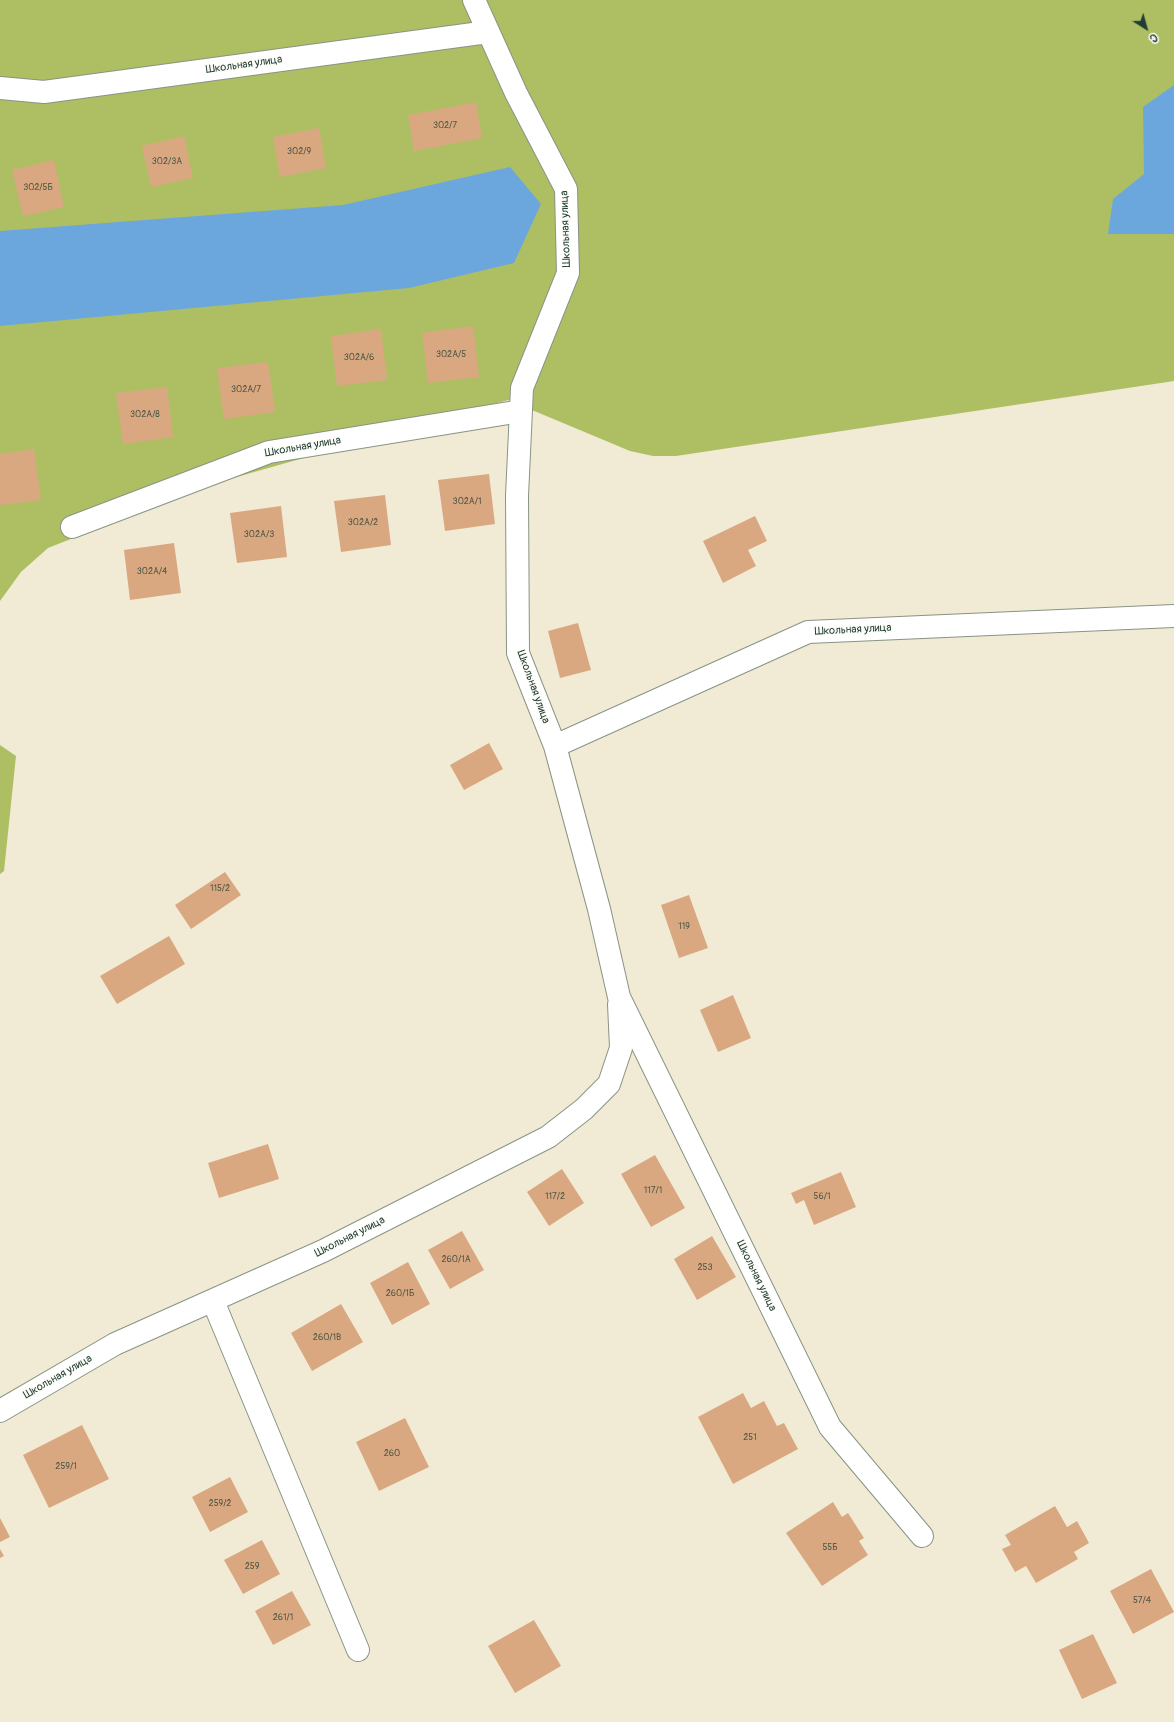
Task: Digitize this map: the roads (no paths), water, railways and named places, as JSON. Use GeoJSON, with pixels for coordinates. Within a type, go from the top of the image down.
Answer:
{"type":"FeatureCollection","features":[{"type":"Feature","properties":{"kind":"street","name":"Школьная улица"},"geometry":{"type":"LineString","coordinates":[[0,1411],[115,1344],[323,1251],[548,1136],[584,1109],[609,1084],[621,1048],[619,997],[599,909],[555,746],[518,653],[517,496],[522,388],[568,272],[566,189],[516,93],[474,0]]}},
{"type":"Feature","properties":{"kind":"street","name":"Школьная улица"},"geometry":{"type":"LineString","coordinates":[[0,88],[44,92],[488,32]]}},
{"type":"Feature","properties":{"kind":"street","name":"Школьная улица"},"geometry":{"type":"LineString","coordinates":[[72,527],[269,452],[521,411]]}},
{"type":"Feature","properties":{"kind":"street","name":"Школьная улица"},"geometry":{"type":"LineString","coordinates":[[555,746],[808,632],[1174,616]]}},
{"type":"Feature","properties":{"kind":"street","name":"Школьная улица"},"geometry":{"type":"LineString","coordinates":[[619,997],[830,1426],[922,1536]]}},
{"type":"Feature","properties":{"kind":"street"},"geometry":{"type":"LineString","coordinates":[[212,1300],[358,1650]]}},
{"type":"Feature","properties":{"kind":"water"},"geometry":{"type":"Polygon","coordinates":[[[1174,85],[1174,234],[1108,234],[1113,199],[1144,174],[1143,107],[1174,85]]]}},
{"type":"Feature","properties":{"kind":"water"},"geometry":{"type":"Polygon","coordinates":[[[510,167],[541,204],[514,263],[409,288],[0,326],[0,231],[343,205],[510,167]]]}}]}
